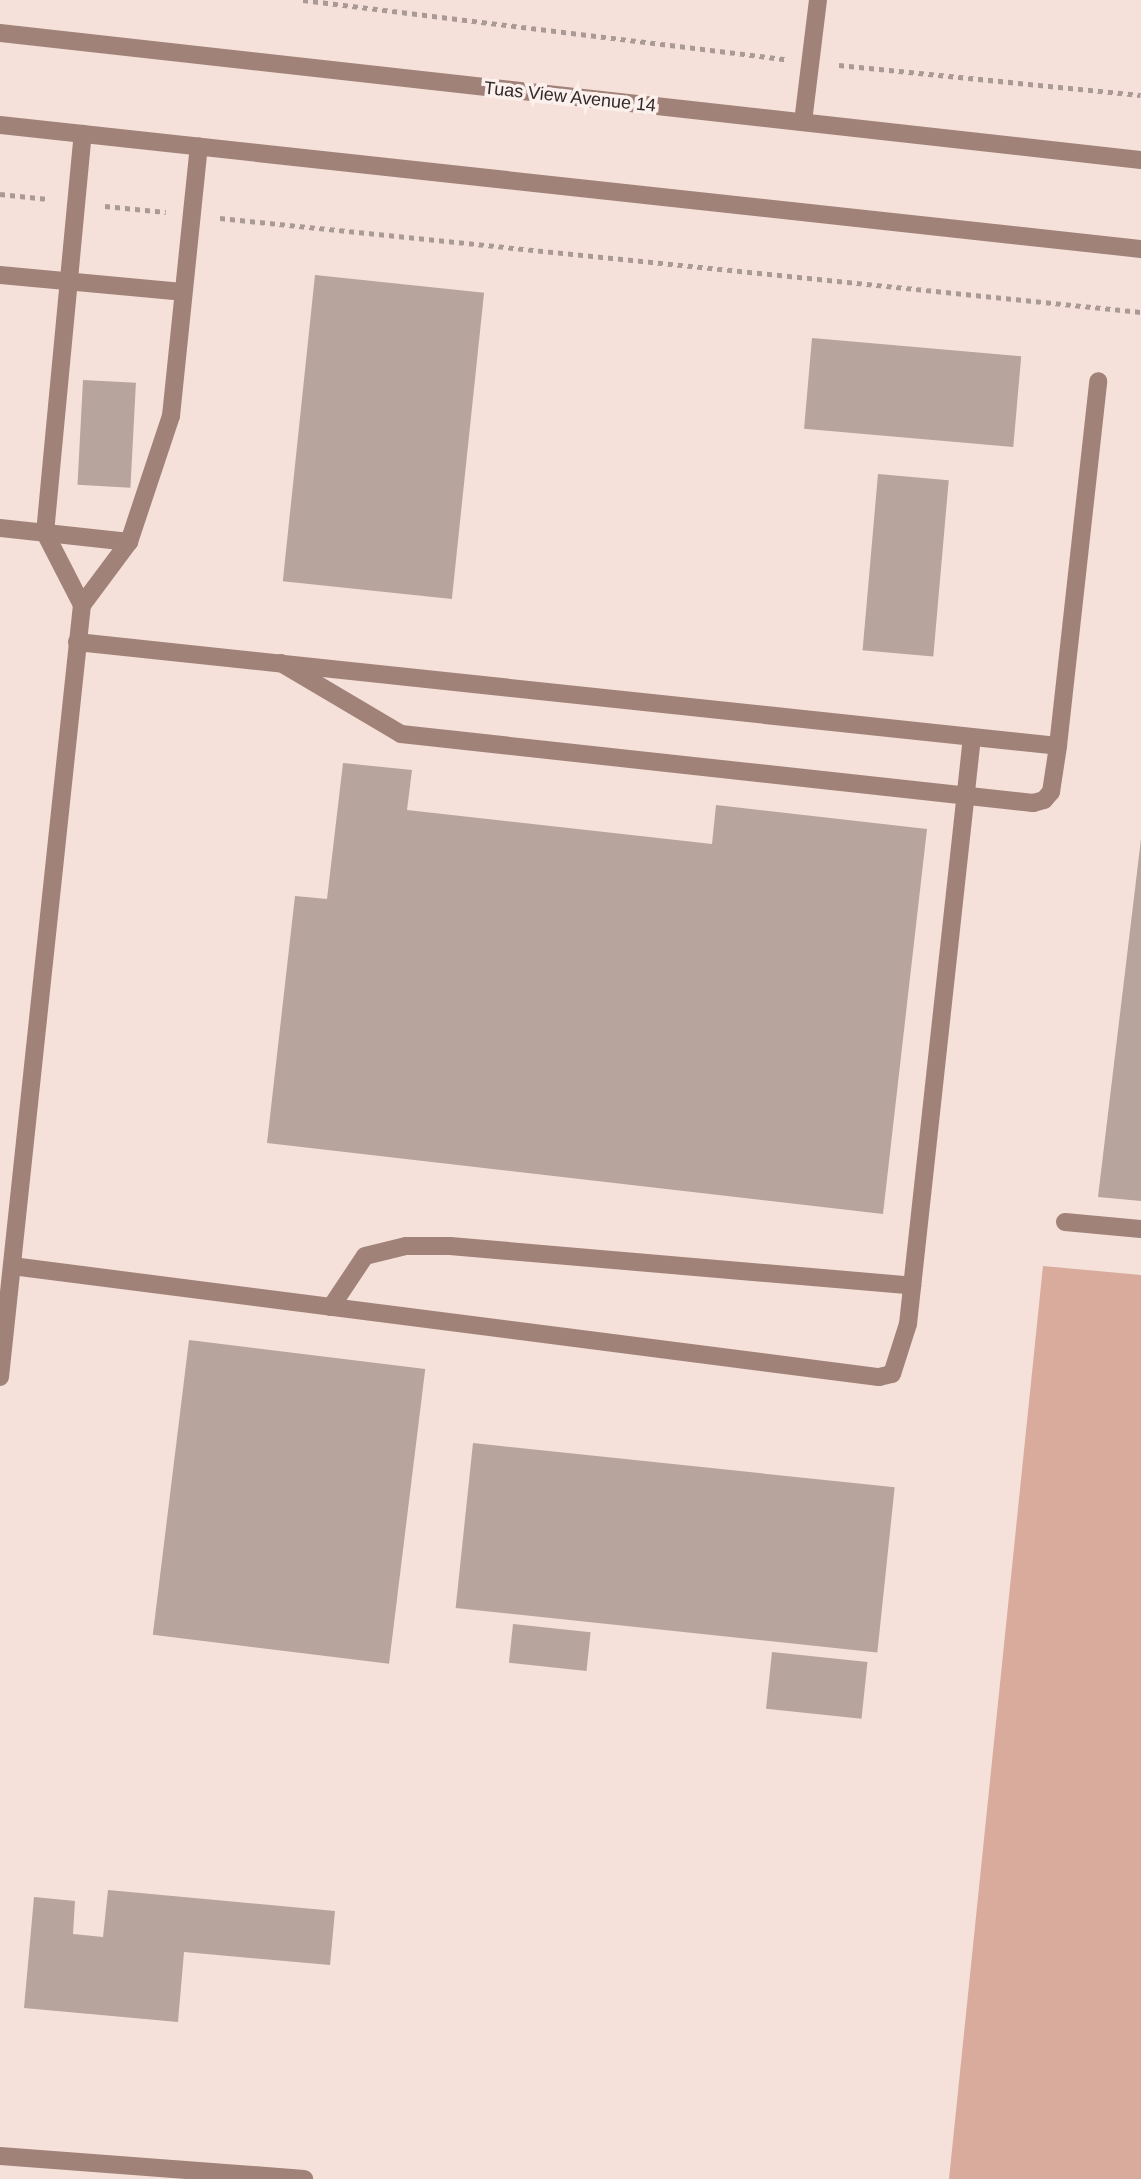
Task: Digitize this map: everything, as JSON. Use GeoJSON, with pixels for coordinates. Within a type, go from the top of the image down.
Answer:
{"type":"FeatureCollection","features":[{"type":"Feature","properties":{"kind":"street"},"geometry":{"type":"LineString","coordinates":[[803,122],[818,0]]}},
{"type":"Feature","properties":{"kind":"street","name":"Tuas View Avenue 14"},"geometry":{"type":"LineString","coordinates":[[0,33],[1141,160]]}},
{"type":"Feature","properties":{"kind":"street"},"geometry":{"type":"LineString","coordinates":[[0,125],[1141,249]]}},
{"type":"Feature","properties":{"kind":"street"},"geometry":{"type":"LineString","coordinates":[[82,605],[45,533],[83,134]]}},
{"type":"Feature","properties":{"kind":"street"},"geometry":{"type":"LineString","coordinates":[[0,1377],[82,605],[129,542],[171,416],[199,146]]}},
{"type":"Feature","properties":{"kind":"street"},"geometry":{"type":"LineString","coordinates":[[0,275],[182,292]]}},
{"type":"Feature","properties":{"kind":"street"},"geometry":{"type":"LineString","coordinates":[[281,663],[401,734],[1033,803],[1044,800],[1051,792],[1058,746],[1098,382]]}},
{"type":"Feature","properties":{"kind":"street"},"geometry":{"type":"LineString","coordinates":[[0,528],[129,542]]}},
{"type":"Feature","properties":{"kind":"street"},"geometry":{"type":"LineString","coordinates":[[77,642],[1058,746]]}},
{"type":"Feature","properties":{"kind":"street"},"geometry":{"type":"LineString","coordinates":[[12,1266],[879,1377],[892,1374],[900,1358],[912,1286],[972,737]]}},
{"type":"Feature","properties":{"kind":"street"},"geometry":{"type":"LineString","coordinates":[[1065,1222],[1141,1229]]}},
{"type":"Feature","properties":{"kind":"street"},"geometry":{"type":"LineString","coordinates":[[331,1307],[366,1256],[406,1246],[450,1246],[912,1286]]}},
{"type":"Feature","properties":{"kind":"street"},"geometry":{"type":"LineString","coordinates":[[0,2156],[304,2179]]}},
{"type":"Feature","properties":{"kind":"path"},"geometry":{"type":"LineString","coordinates":[[303,0],[811,62],[1141,96]]}},
{"type":"Feature","properties":{"kind":"path"},"geometry":{"type":"LineString","coordinates":[[0,194],[1141,312]]}},
{"type":"Feature","properties":{"kind":"shaded area"},"geometry":{"type":"Polygon","coordinates":[[[1043,1266],[1141,1275],[1141,2179],[949,2179],[1043,1266]]]}},
{"type":"Feature","properties":{"kind":"building"},"geometry":{"type":"Polygon","coordinates":[[[315,275],[484,293],[452,599],[283,581],[315,275]]]}},
{"type":"Feature","properties":{"kind":"building"},"geometry":{"type":"Polygon","coordinates":[[[812,338],[1021,356],[1013,447],[804,429],[812,338]]]}},
{"type":"Feature","properties":{"kind":"building"},"geometry":{"type":"Polygon","coordinates":[[[83,380],[136,383],[130,488],[78,485],[83,380]]]}},
{"type":"Feature","properties":{"kind":"building"},"geometry":{"type":"Polygon","coordinates":[[[878,474],[949,480],[933,657],[863,650],[878,474]]]}},
{"type":"Feature","properties":{"kind":"building"},"geometry":{"type":"Polygon","coordinates":[[[343,763],[412,770],[407,810],[712,844],[716,805],[927,829],[883,1214],[267,1143],[295,896],[327,899],[343,763]]]}},
{"type":"Feature","properties":{"kind":"building"},"geometry":{"type":"Polygon","coordinates":[[[1141,839],[1141,1201],[1098,1197],[1141,839]]]}},
{"type":"Feature","properties":{"kind":"building"},"geometry":{"type":"Polygon","coordinates":[[[189,1340],[425,1369],[389,1664],[153,1635],[189,1340]]]}},
{"type":"Feature","properties":{"kind":"building"},"geometry":{"type":"Polygon","coordinates":[[[473,1443],[895,1487],[877,1652],[456,1608],[473,1443]]]}},
{"type":"Feature","properties":{"kind":"building"},"geometry":{"type":"Polygon","coordinates":[[[513,1624],[591,1632],[586,1671],[509,1663],[513,1624]]]}},
{"type":"Feature","properties":{"kind":"building"},"geometry":{"type":"Polygon","coordinates":[[[772,1652],[867,1662],[862,1719],[766,1709],[772,1652]]]}},
{"type":"Feature","properties":{"kind":"building"},"geometry":{"type":"Polygon","coordinates":[[[108,1890],[335,1911],[330,1965],[184,1952],[178,2022],[24,2008],[34,1897],[75,1901],[73,1934],[103,1937],[108,1890]]]}}]}
